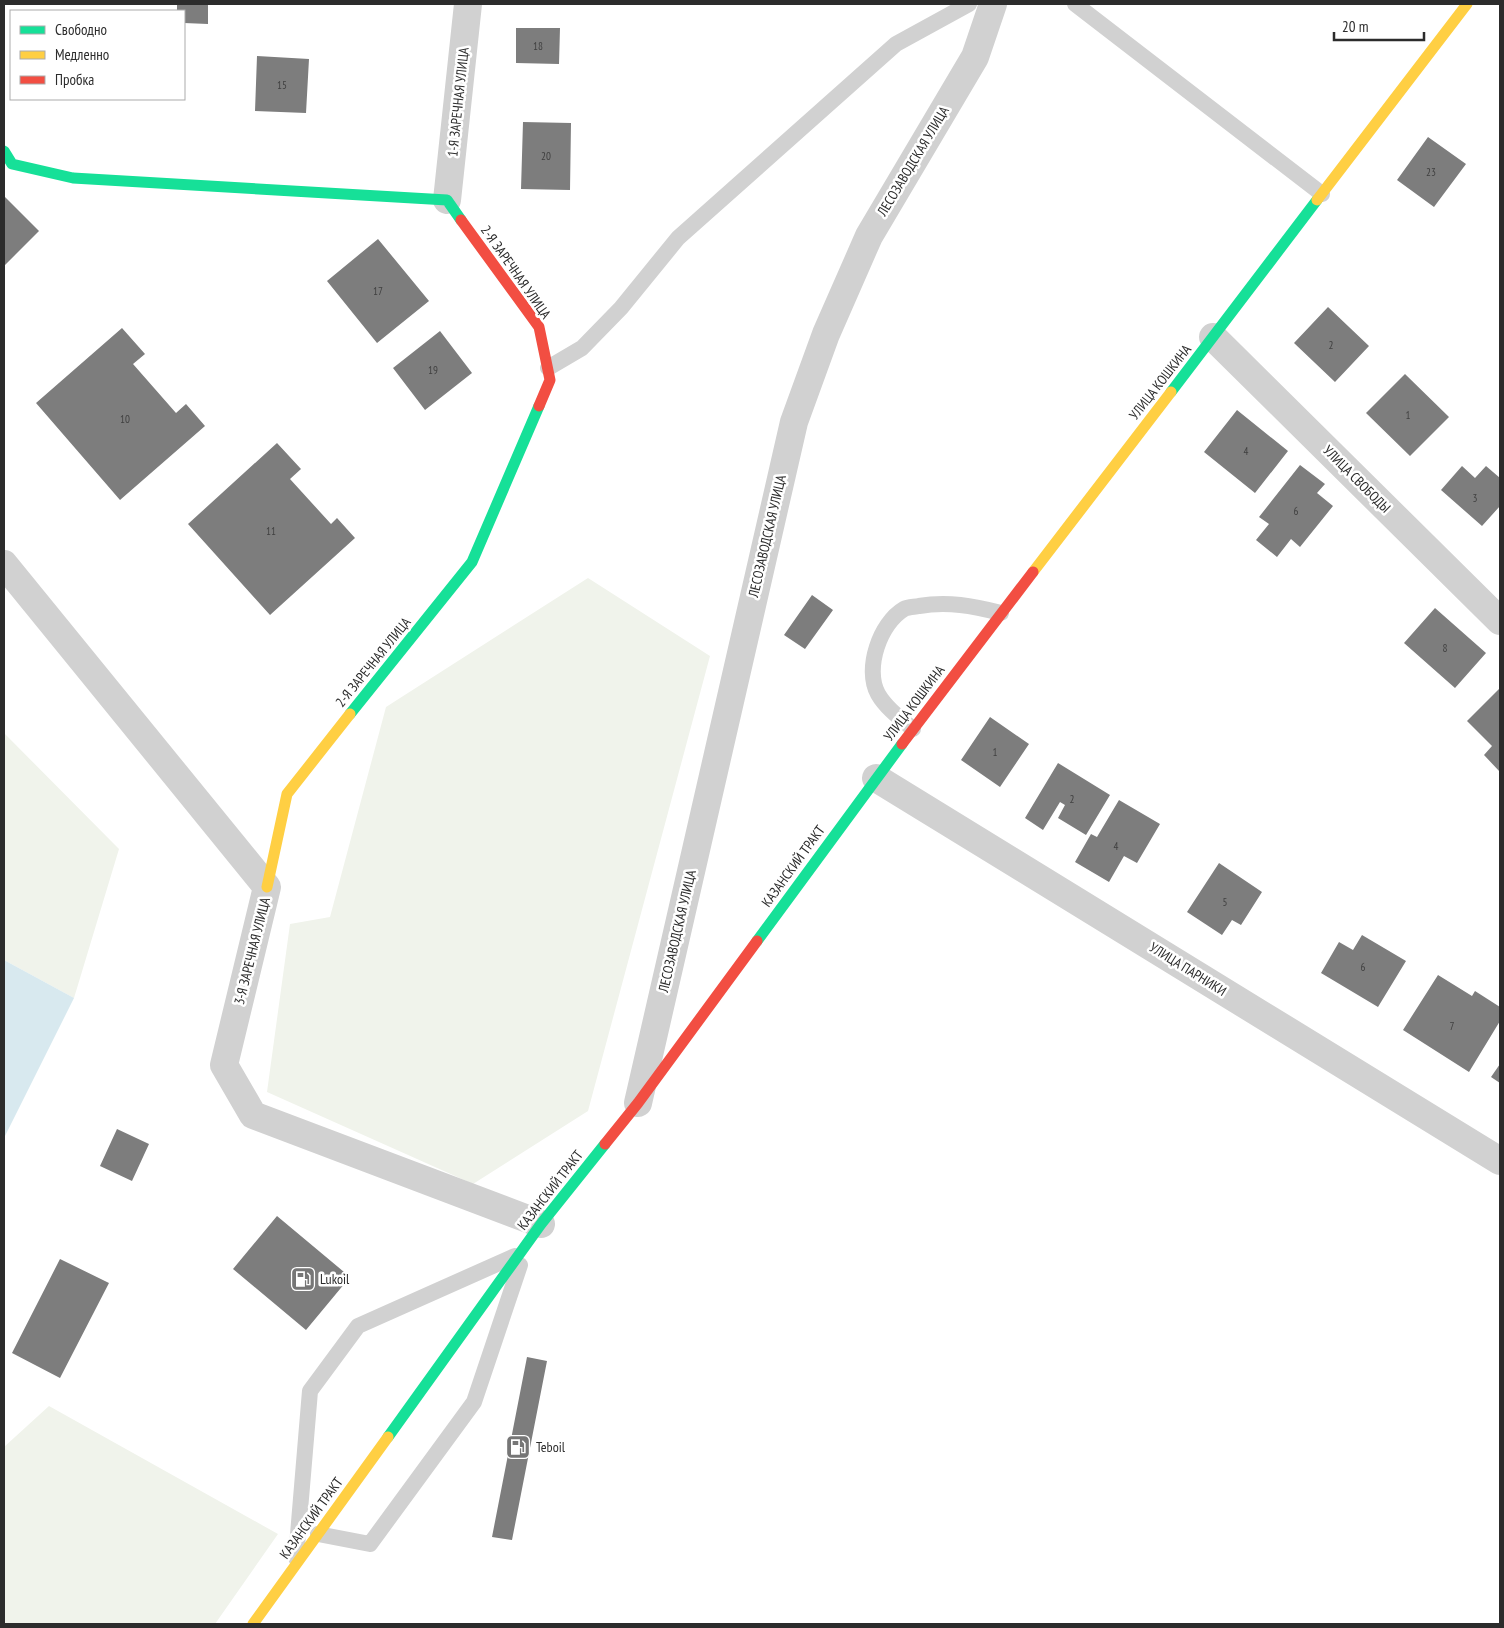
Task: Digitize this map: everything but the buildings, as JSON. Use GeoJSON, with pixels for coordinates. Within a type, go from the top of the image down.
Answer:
{"type":"FeatureCollection","features":[{"type":"Feature","properties":{"kind":"main road","name":"УЛИЦА КОШКИНА"},"geometry":{"type":"LineString","coordinates":[[876,778],[1467,4]]}},
{"type":"Feature","properties":{"kind":"main road"},"geometry":{"type":"LineString","coordinates":[[4,151],[12,164],[73,178],[447,200]]}},
{"type":"Feature","properties":{"kind":"main road","name":"2-Я ЗАРЕЧНАЯ УЛИЦА"},"geometry":{"type":"LineString","coordinates":[[267,887],[287,794],[472,562],[550,380],[539,327],[447,200]]}},
{"type":"Feature","properties":{"kind":"main road","name":"КАЗАНСКИЙ ТРАКТ"},"geometry":{"type":"LineString","coordinates":[[253,1624],[529,1240],[638,1103],[876,778]]}},
{"type":"Feature","properties":{"kind":"street","name":"1-Я ЗАРЕЧНАЯ УЛИЦА"},"geometry":{"type":"LineString","coordinates":[[447,200],[468,4]]}},
{"type":"Feature","properties":{"kind":"street","name":"ЛЕСОЗАВОДСКАЯ УЛИЦА"},"geometry":{"type":"LineString","coordinates":[[638,1103],[794,422],[826,334],[869,236],[975,57],[993,4]]}},
{"type":"Feature","properties":{"kind":"street","name":"УЛИЦА СВОБОДЫ"},"geometry":{"type":"LineString","coordinates":[[1213,337],[1500,621]]}},
{"type":"Feature","properties":{"kind":"street","name":"3-Я ЗАРЕЧНАЯ УЛИЦА"},"geometry":{"type":"LineString","coordinates":[[4,564],[267,887],[224,1065],[253,1115],[529,1240]]}},
{"type":"Feature","properties":{"kind":"street","name":"УЛИЦА ПАРНИКИ"},"geometry":{"type":"LineString","coordinates":[[876,778],[1500,1161]]}},
{"type":"Feature","properties":{"kind":"lane"},"geometry":{"type":"LineString","coordinates":[[548,368],[582,348],[621,308],[678,238],[882,56],[896,44],[969,4]]}},
{"type":"Feature","properties":{"kind":"lane"},"geometry":{"type":"LineString","coordinates":[[1075,4],[1322,194]]}},
{"type":"Feature","properties":{"kind":"lane"},"geometry":{"type":"LineString","coordinates":[[913,729],[877,693],[872,663],[883,629],[904,609],[937,603],[971,605],[1002,613]]}},
{"type":"Feature","properties":{"kind":"lane"},"geometry":{"type":"LineString","coordinates":[[318,1534],[370,1544],[474,1402],[529,1240]]}},
{"type":"Feature","properties":{"kind":"lane"},"geometry":{"type":"LineString","coordinates":[[296,1565],[310,1391],[358,1326],[529,1240]]}},
{"type":"Feature","properties":{"kind":"shaded area"},"geometry":{"type":"Polygon","coordinates":[[[588,578],[710,656],[588,1111],[473,1184],[267,1092],[290,924],[330,917],[386,707],[588,578]]]}},
{"type":"Feature","properties":{"kind":"shaded area"},"geometry":{"type":"Polygon","coordinates":[[[4,733],[119,849],[74,998],[4,960],[4,733]]]}},
{"type":"Feature","properties":{"kind":"shaded area"},"geometry":{"type":"Polygon","coordinates":[[[4,960],[74,998],[4,1138],[4,960]]]}},
{"type":"Feature","properties":{"kind":"shaded area"},"geometry":{"type":"Polygon","coordinates":[[[49,1406],[278,1534],[215,1624],[4,1624],[4,1447],[49,1406]]]}},
{"type":"Feature","properties":{"kind":"traffic: fast"},"geometry":{"type":"LineString","coordinates":[[4,151],[12,164],[73,178],[447,200],[461,220]]}},
{"type":"Feature","properties":{"kind":"traffic: fast"},"geometry":{"type":"LineString","coordinates":[[1171,392],[1317,200]]}},
{"type":"Feature","properties":{"kind":"traffic: fast"},"geometry":{"type":"LineString","coordinates":[[350,714],[472,562],[539,406]]}},
{"type":"Feature","properties":{"kind":"traffic: fast"},"geometry":{"type":"LineString","coordinates":[[757,941],[902,744]]}},
{"type":"Feature","properties":{"kind":"traffic: fast"},"geometry":{"type":"LineString","coordinates":[[388,1437],[541,1224],[605,1144]]}},
{"type":"Feature","properties":{"kind":"traffic: slow"},"geometry":{"type":"LineString","coordinates":[[1317,200],[1467,4]]}},
{"type":"Feature","properties":{"kind":"traffic: slow"},"geometry":{"type":"LineString","coordinates":[[1033,572],[1171,392]]}},
{"type":"Feature","properties":{"kind":"traffic: slow"},"geometry":{"type":"LineString","coordinates":[[267,887],[287,794],[350,714]]}},
{"type":"Feature","properties":{"kind":"traffic: slow"},"geometry":{"type":"LineString","coordinates":[[253,1624],[388,1437]]}},
{"type":"Feature","properties":{"kind":"traffic: jam"},"geometry":{"type":"LineString","coordinates":[[461,220],[539,327],[550,380],[539,406]]}},
{"type":"Feature","properties":{"kind":"traffic: jam"},"geometry":{"type":"LineString","coordinates":[[902,744],[1033,572]]}},
{"type":"Feature","properties":{"kind":"traffic: jam"},"geometry":{"type":"LineString","coordinates":[[605,1144],[638,1103],[757,941]]}},
{"type":"Feature","properties":{"kind":"place","name":"Lukoil"},"geometry":{"type":"Point","coordinates":[303,1279]}},
{"type":"Feature","properties":{"kind":"place","name":"Teboil"},"geometry":{"type":"Point","coordinates":[518,1447]}}]}
